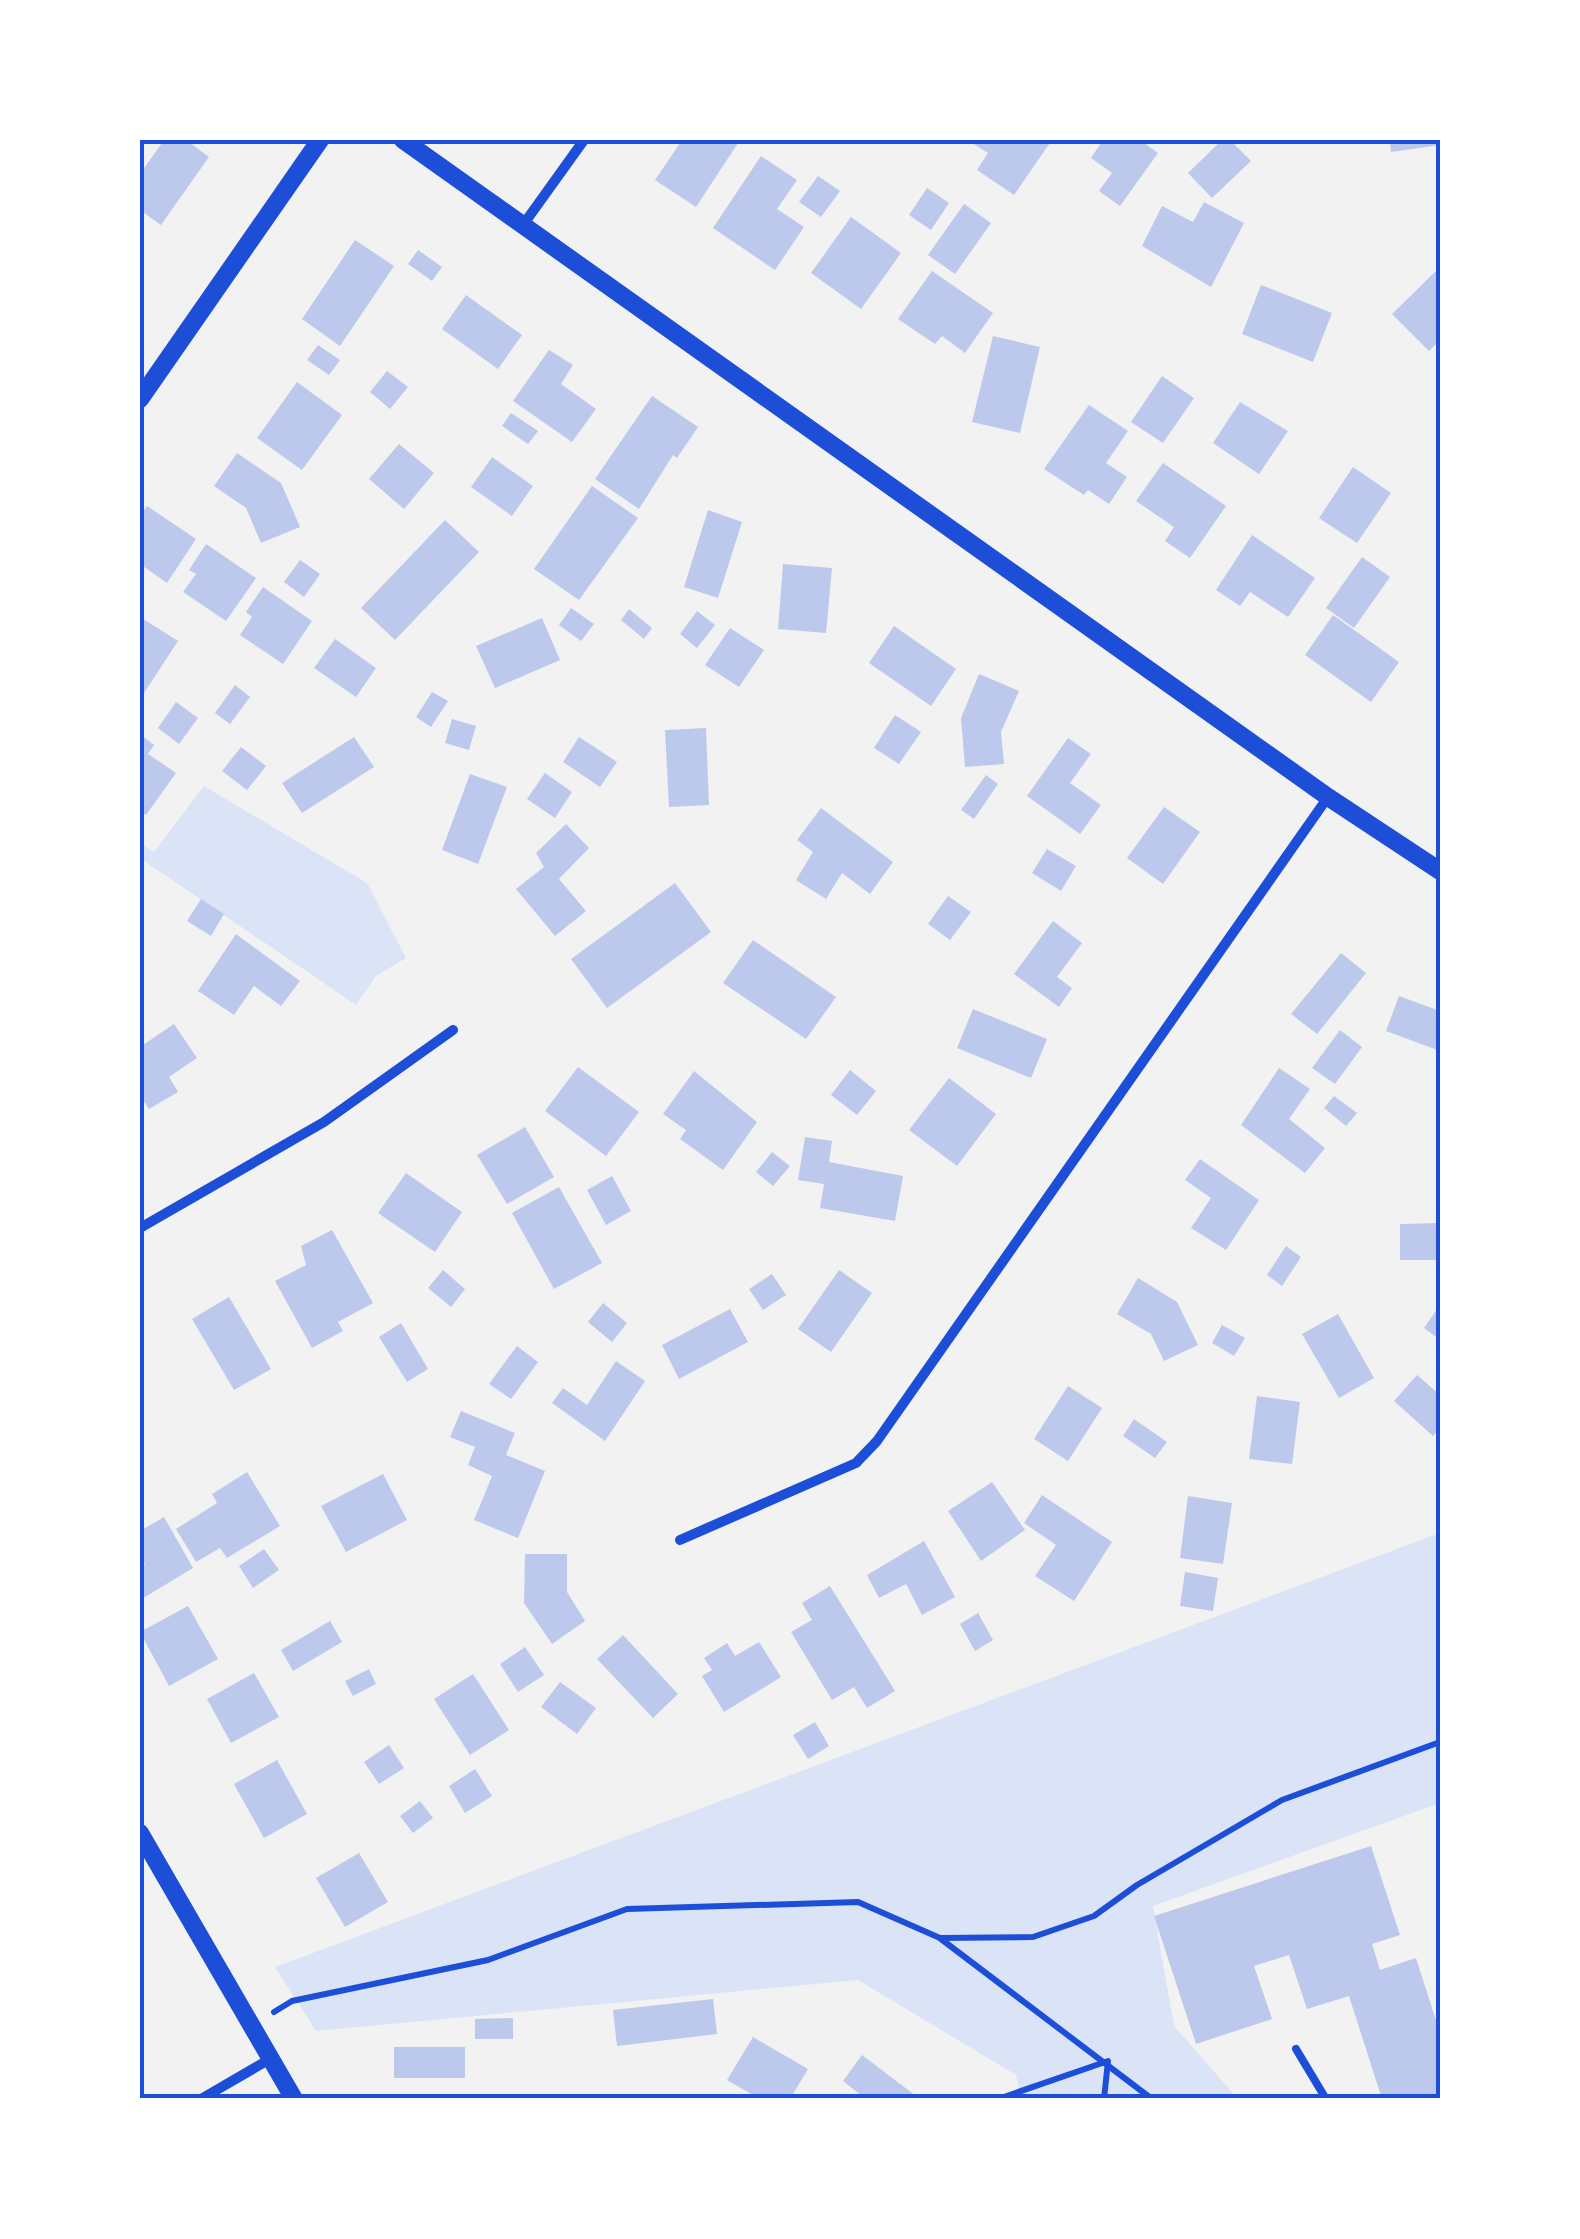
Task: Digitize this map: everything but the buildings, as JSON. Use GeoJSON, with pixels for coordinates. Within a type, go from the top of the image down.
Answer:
{"type":"FeatureCollection","features":[{"type":"Feature","properties":{"kind":"street"},"geometry":{"type":"LineString","coordinates":[[140,399],[320,140]]}},
{"type":"Feature","properties":{"kind":"street"},"geometry":{"type":"LineString","coordinates":[[403,140],[1328,797],[1440,871]]}},
{"type":"Feature","properties":{"kind":"street"},"geometry":{"type":"LineString","coordinates":[[524,225],[584,140]]}},
{"type":"Feature","properties":{"kind":"street"},"geometry":{"type":"LineString","coordinates":[[680,1540],[856,1463],[876,1441],[1328,797]]}},
{"type":"Feature","properties":{"kind":"street"},"geometry":{"type":"LineString","coordinates":[[140,1228],[324,1122],[453,1030]]}},
{"type":"Feature","properties":{"kind":"street"},"geometry":{"type":"LineString","coordinates":[[140,1833],[294,2099]]}},
{"type":"Feature","properties":{"kind":"street"},"geometry":{"type":"LineString","coordinates":[[201,2099],[270,2059]]}},
{"type":"Feature","properties":{"kind":"lane"},"geometry":{"type":"LineString","coordinates":[[1296,2049],[1326,2099]]}},
{"type":"Feature","properties":{"kind":"path"},"geometry":{"type":"LineString","coordinates":[[940,1938],[1033,1937],[1094,1916],[1136,1885],[1282,1800],[1440,1742]]}},
{"type":"Feature","properties":{"kind":"path"},"geometry":{"type":"LineString","coordinates":[[251,2025],[292,2001],[488,1960],[627,1908],[858,1902],[940,1938],[1108,2061],[1152,2099]]}},
{"type":"Feature","properties":{"kind":"path"},"geometry":{"type":"LineString","coordinates":[[998,2099],[1108,2061]]}},
{"type":"Feature","properties":{"kind":"path"},"geometry":{"type":"LineString","coordinates":[[1104,2099],[1108,2061]]}},
{"type":"Feature","properties":{"kind":"shaded area"},"geometry":{"type":"Polygon","coordinates":[[[204,786],[367,883],[406,958],[376,976],[356,1005],[140,858],[140,843],[154,852],[204,786]]]}},
{"type":"Feature","properties":{"kind":"shaded area"},"geometry":{"type":"Polygon","coordinates":[[[1440,1533],[1440,1803],[1153,1906],[1174,2026],[1238,2099],[1021,2099],[1016,2075],[858,1980],[316,2031],[275,1967],[1440,1533]]]}}]}
